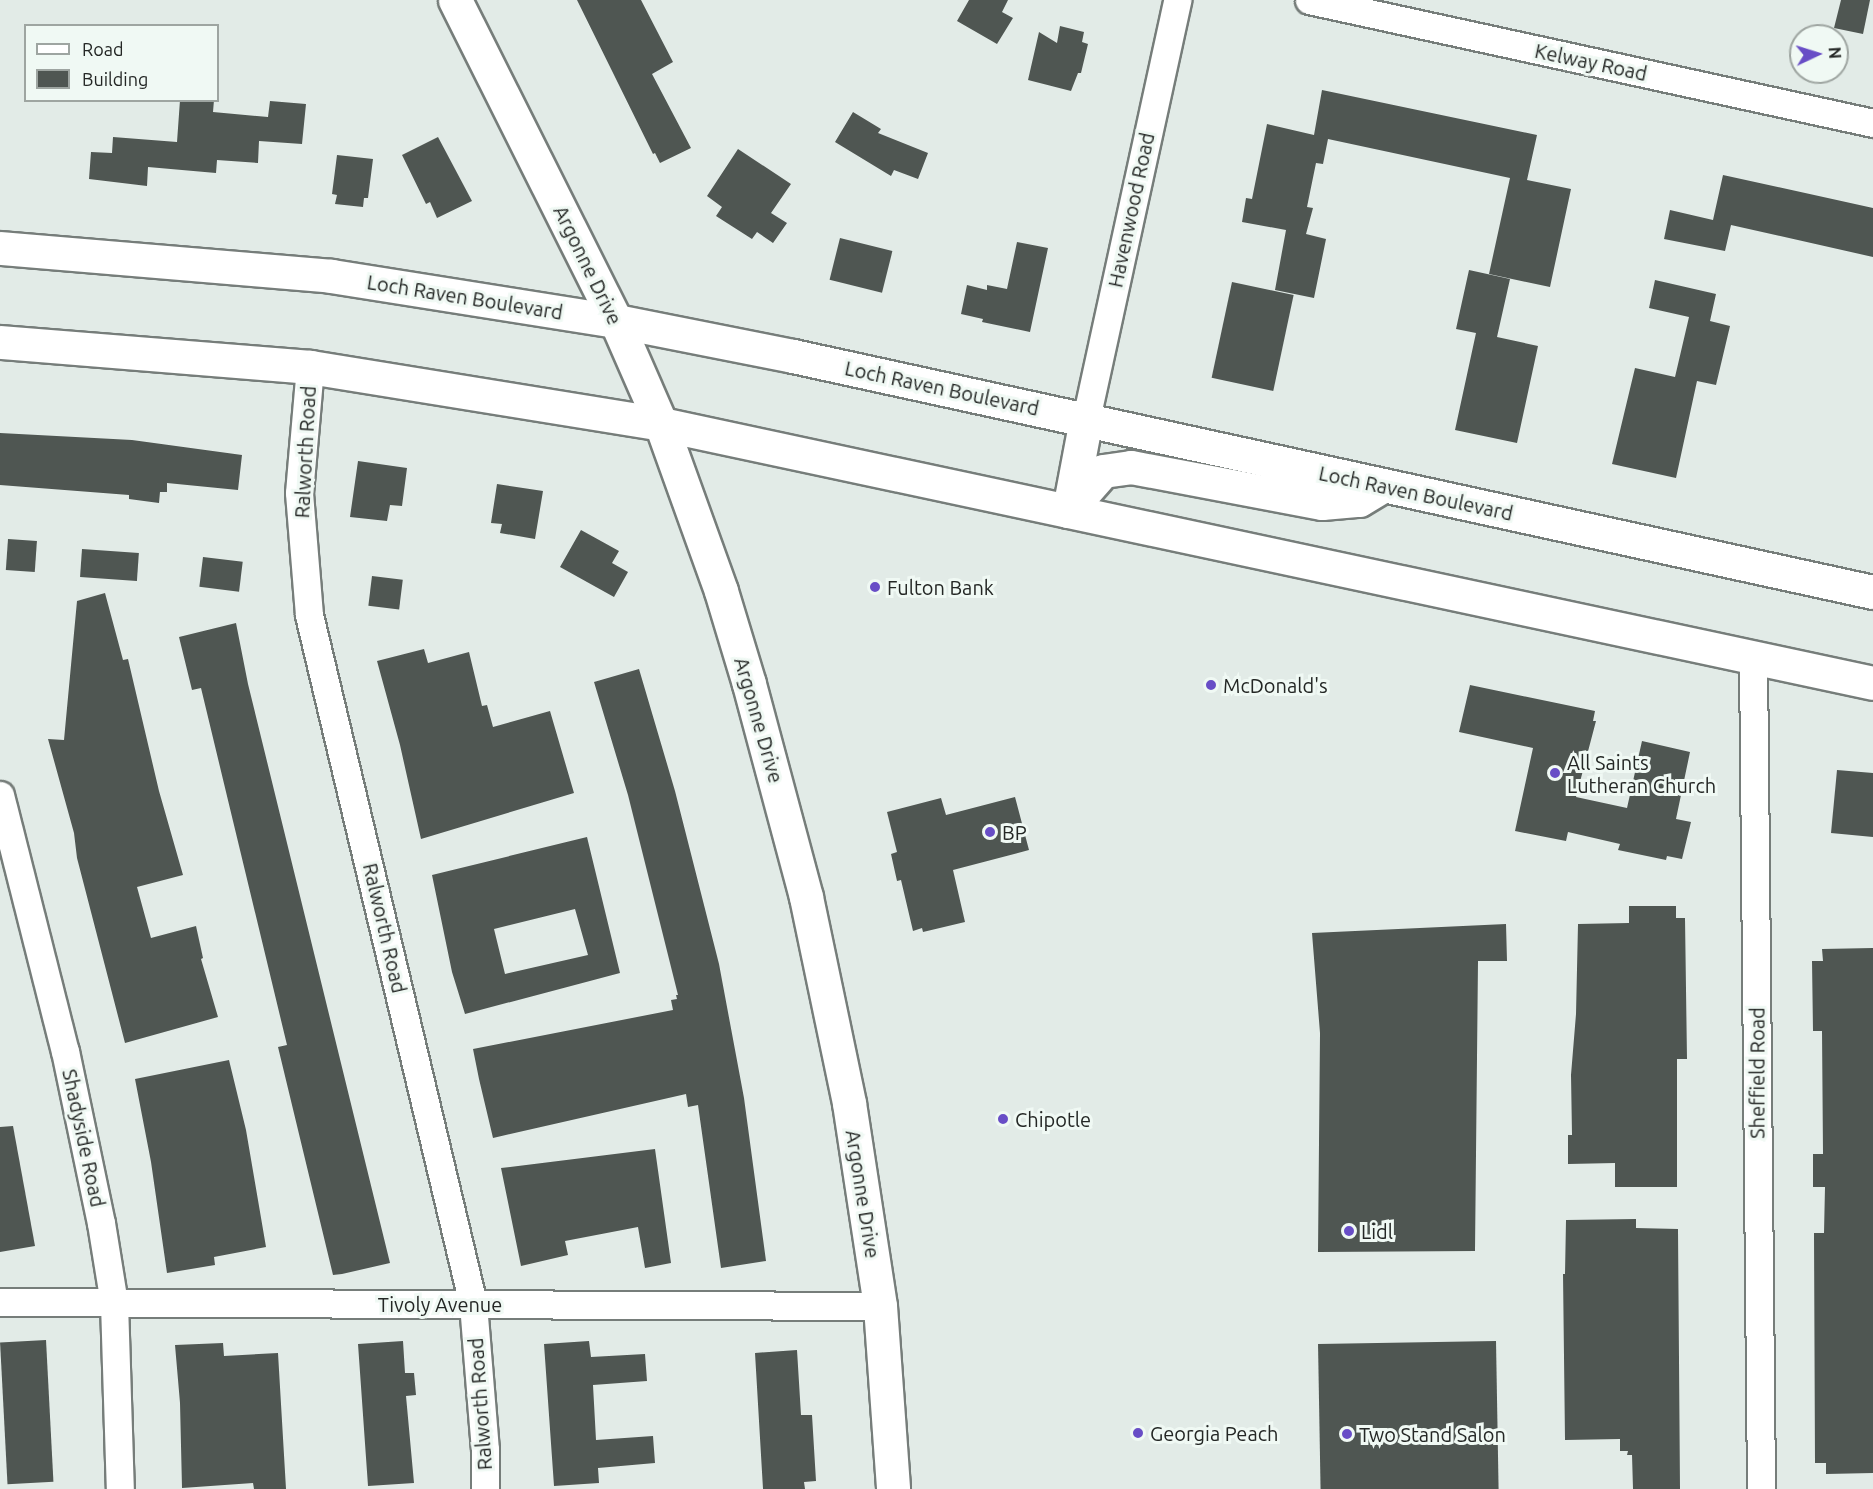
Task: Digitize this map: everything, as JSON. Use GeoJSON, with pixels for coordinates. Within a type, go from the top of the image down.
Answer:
{"type":"FeatureCollection","features":[{"type":"Feature","properties":{"kind":"main road","name":"Argonne Drive"},"geometry":{"type":"LineString","coordinates":[[455,0],[616,321],[661,424],[721,591],[782,800],[849,1103],[880,1306],[892,1489]]}},
{"type":"Feature","properties":{"kind":"main road","name":"Loch Raven Boulevard"},"geometry":{"type":"LineString","coordinates":[[0,248],[331,276],[616,321],[1086,419],[1382,486],[1873,592]]}},
{"type":"Feature","properties":{"kind":"main road"},"geometry":{"type":"LineString","coordinates":[[0,342],[310,367],[661,424],[1873,683]]}},
{"type":"Feature","properties":{"kind":"main road"},"geometry":{"type":"LineString","coordinates":[[1068,511],[1086,419]]}},
{"type":"Feature","properties":{"kind":"main road"},"geometry":{"type":"LineString","coordinates":[[1068,511],[1103,471],[1131,467],[1322,503],[1359,500],[1382,486]]}},
{"type":"Feature","properties":{"kind":"street","name":"Havenwood Road"},"geometry":{"type":"LineString","coordinates":[[1086,419],[1178,0]]}},
{"type":"Feature","properties":{"kind":"street","name":"Kelway Road"},"geometry":{"type":"LineString","coordinates":[[1309,0],[1873,123]]}},
{"type":"Feature","properties":{"kind":"street","name":"Ralworth Road"},"geometry":{"type":"LineString","coordinates":[[310,367],[298,493],[309,615],[473,1304],[485,1449],[485,1489]]}},
{"type":"Feature","properties":{"kind":"street","name":"Sheffield Road"},"geometry":{"type":"LineString","coordinates":[[1753,657],[1761,1489]]}},
{"type":"Feature","properties":{"kind":"street","name":"Shadyside Road"},"geometry":{"type":"LineString","coordinates":[[0,795],[87,1145],[114,1304],[120,1489]]}},
{"type":"Feature","properties":{"kind":"street","name":"Tivoly Avenue"},"geometry":{"type":"LineString","coordinates":[[0,1302],[880,1306]]}},
{"type":"Feature","properties":{"kind":"building"},"geometry":{"type":"Polygon","coordinates":[[[577,0],[641,0],[673,62],[652,74],[691,148],[660,163],[655,153],[653,154],[577,0]]]}},
{"type":"Feature","properties":{"kind":"building"},"geometry":{"type":"Polygon","coordinates":[[[969,0],[1008,0],[1002,12],[1013,18],[997,44],[957,21],[969,0]]]}},
{"type":"Feature","properties":{"kind":"building"},"geometry":{"type":"Polygon","coordinates":[[[1841,0],[1870,0],[1863,34],[1849,31],[1849,24],[1835,24],[1841,0]]]}},
{"type":"Feature","properties":{"kind":"building"},"geometry":{"type":"Polygon","coordinates":[[[1060,26],[1084,32],[1082,42],[1088,44],[1081,73],[1078,73],[1071,91],[1028,80],[1039,32],[1057,43],[1060,26]]]}},
{"type":"Feature","properties":{"kind":"building"},"geometry":{"type":"Polygon","coordinates":[[[1322,90],[1537,135],[1527,180],[1571,189],[1550,287],[1489,274],[1510,178],[1328,139],[1323,164],[1316,163],[1307,207],[1313,208],[1306,234],[1326,239],[1314,298],[1275,290],[1286,230],[1242,222],[1246,198],[1252,199],[1267,124],[1314,135],[1322,90]]]}},
{"type":"Feature","properties":{"kind":"building"},"geometry":{"type":"Polygon","coordinates":[[[270,101],[306,104],[302,144],[259,141],[258,163],[217,160],[216,173],[148,167],[147,186],[89,179],[91,152],[112,153],[113,137],[177,142],[180,102],[214,102],[213,112],[268,117],[270,101]]]}},
{"type":"Feature","properties":{"kind":"building"},"geometry":{"type":"Polygon","coordinates":[[[853,112],[881,129],[878,133],[928,153],[918,179],[894,170],[891,176],[835,142],[853,112]]]}},
{"type":"Feature","properties":{"kind":"building"},"geometry":{"type":"Polygon","coordinates":[[[438,137],[472,201],[437,218],[430,202],[426,204],[402,155],[438,137]]]}},
{"type":"Feature","properties":{"kind":"building"},"geometry":{"type":"Polygon","coordinates":[[[738,149],[791,184],[771,213],[787,223],[773,243],[757,232],[752,239],[716,216],[722,207],[707,196],[738,149]]]}},
{"type":"Feature","properties":{"kind":"building"},"geometry":{"type":"Polygon","coordinates":[[[337,155],[373,159],[368,198],[364,198],[363,207],[335,204],[337,195],[332,194],[337,155]]]}},
{"type":"Feature","properties":{"kind":"building"},"geometry":{"type":"Polygon","coordinates":[[[1723,175],[1873,208],[1873,257],[1731,225],[1725,251],[1664,239],[1670,210],[1713,220],[1723,175]]]}},
{"type":"Feature","properties":{"kind":"building"},"geometry":{"type":"Polygon","coordinates":[[[840,238],[892,251],[882,293],[830,280],[840,238]]]}},
{"type":"Feature","properties":{"kind":"building"},"geometry":{"type":"Polygon","coordinates":[[[1017,242],[1048,248],[1030,332],[982,322],[983,319],[961,314],[967,285],[987,290],[987,285],[1007,289],[1017,242]]]}},
{"type":"Feature","properties":{"kind":"building"},"geometry":{"type":"Polygon","coordinates":[[[1469,270],[1510,279],[1497,337],[1538,346],[1517,443],[1455,430],[1476,333],[1456,329],[1469,270]]]}},
{"type":"Feature","properties":{"kind":"building"},"geometry":{"type":"Polygon","coordinates":[[[1655,280],[1716,294],[1710,321],[1730,326],[1716,385],[1697,381],[1676,478],[1612,464],[1635,368],[1675,377],[1689,317],[1649,308],[1655,280]]]}},
{"type":"Feature","properties":{"kind":"building"},"geometry":{"type":"Polygon","coordinates":[[[1232,282],[1294,295],[1273,391],[1212,378],[1232,282]]]}},
{"type":"Feature","properties":{"kind":"building"},"geometry":{"type":"Polygon","coordinates":[[[0,433],[132,440],[242,455],[238,490],[167,483],[167,492],[160,492],[159,503],[129,499],[129,495],[0,485],[0,433]]]}},
{"type":"Feature","properties":{"kind":"building"},"geometry":{"type":"Polygon","coordinates":[[[358,461],[407,468],[402,506],[390,505],[387,521],[350,517],[358,461]]]}},
{"type":"Feature","properties":{"kind":"building"},"geometry":{"type":"Polygon","coordinates":[[[497,484],[543,491],[535,539],[500,533],[502,524],[491,523],[497,484]]]}},
{"type":"Feature","properties":{"kind":"building"},"geometry":{"type":"Polygon","coordinates":[[[581,530],[619,551],[612,563],[628,572],[614,597],[560,567],[581,530]]]}},
{"type":"Feature","properties":{"kind":"building"},"geometry":{"type":"Polygon","coordinates":[[[8,539],[37,541],[35,572],[6,570],[8,539]]]}},
{"type":"Feature","properties":{"kind":"building"},"geometry":{"type":"Polygon","coordinates":[[[82,549],[139,553],[137,581],[80,577],[82,549]]]}},
{"type":"Feature","properties":{"kind":"building"},"geometry":{"type":"Polygon","coordinates":[[[203,557],[243,562],[239,592],[199,587],[203,557]]]}},
{"type":"Feature","properties":{"kind":"building"},"geometry":{"type":"Polygon","coordinates":[[[372,576],[403,580],[399,610],[368,606],[372,576]]]}},
{"type":"Feature","properties":{"kind":"building"},"geometry":{"type":"Polygon","coordinates":[[[105,593],[123,660],[128,659],[159,791],[183,875],[137,887],[151,938],[196,926],[203,958],[201,959],[218,1017],[125,1043],[77,858],[74,833],[48,739],[64,740],[77,601],[105,593]]]}},
{"type":"Feature","properties":{"kind":"building"},"geometry":{"type":"Polygon","coordinates":[[[236,623],[248,684],[390,1263],[342,1274],[333,1275],[278,1047],[287,1045],[201,688],[192,690],[179,637],[236,623]]]}},
{"type":"Feature","properties":{"kind":"building"},"geometry":{"type":"Polygon","coordinates":[[[424,649],[428,663],[469,652],[482,706],[487,705],[493,727],[550,711],[574,793],[421,839],[400,745],[377,661],[424,649]]]}},
{"type":"Feature","properties":{"kind":"building"},"geometry":{"type":"Polygon","coordinates":[[[639,669],[675,791],[719,964],[744,1098],[766,1261],[721,1268],[698,1105],[688,1107],[686,1094],[493,1138],[479,1079],[473,1049],[673,1010],[671,1000],[677,999],[676,995],[678,995],[628,795],[594,682],[639,669]]]}},
{"type":"Feature","properties":{"kind":"building"},"geometry":{"type":"Polygon","coordinates":[[[1470,685],[1595,711],[1593,721],[1596,721],[1576,797],[1627,808],[1642,741],[1690,752],[1676,819],[1691,822],[1682,859],[1667,856],[1666,860],[1618,850],[1620,844],[1568,832],[1566,841],[1515,831],[1533,748],[1459,732],[1470,685]]]}},
{"type":"Feature","properties":{"kind":"building"},"geometry":{"type":"Polygon","coordinates":[[[1837,770],[1873,773],[1873,837],[1831,833],[1837,770]]]}},
{"type":"Feature","properties":{"kind":"building"},"geometry":{"type":"Polygon","coordinates":[[[1015,797],[1029,850],[953,870],[965,922],[923,932],[922,928],[913,931],[901,880],[897,881],[891,854],[897,852],[887,812],[941,798],[946,815],[1015,797]]]}},
{"type":"Feature","properties":{"kind":"building"},"geometry":{"type":"Polygon","coordinates":[[[587,837],[620,973],[465,1014],[452,972],[432,875],[587,837]],[[575,909],[494,929],[505,974],[588,955],[575,909]]]}},
{"type":"Feature","properties":{"kind":"building"},"geometry":{"type":"Polygon","coordinates":[[[1629,906],[1676,906],[1676,918],[1685,918],[1687,1059],[1677,1059],[1677,1187],[1615,1187],[1615,1163],[1568,1164],[1568,1135],[1572,1135],[1571,1075],[1576,1014],[1578,924],[1629,923],[1629,906]]]}},
{"type":"Feature","properties":{"kind":"building"},"geometry":{"type":"Polygon","coordinates":[[[1506,924],[1507,961],[1478,961],[1475,1251],[1318,1252],[1320,1033],[1312,933],[1506,924]]]}},
{"type":"Feature","properties":{"kind":"building"},"geometry":{"type":"Polygon","coordinates":[[[1873,948],[1873,1473],[1826,1474],[1826,1463],[1815,1463],[1814,1233],[1824,1233],[1825,1187],[1813,1187],[1813,1154],[1823,1154],[1822,1031],[1813,1031],[1812,961],[1823,961],[1822,949],[1873,948]]]}},
{"type":"Feature","properties":{"kind":"building"},"geometry":{"type":"Polygon","coordinates":[[[229,1060],[246,1130],[266,1247],[214,1257],[215,1265],[167,1273],[151,1162],[135,1079],[229,1060]]]}},
{"type":"Feature","properties":{"kind":"building"},"geometry":{"type":"Polygon","coordinates":[[[13,1126],[35,1246],[0,1252],[0,1127],[13,1126]]]}},
{"type":"Feature","properties":{"kind":"building"},"geometry":{"type":"Polygon","coordinates":[[[655,1149],[671,1263],[645,1268],[638,1227],[565,1241],[568,1255],[521,1266],[501,1168],[655,1149]]]}},
{"type":"Feature","properties":{"kind":"building"},"geometry":{"type":"Polygon","coordinates":[[[1636,1219],[1636,1228],[1678,1229],[1680,1489],[1633,1489],[1632,1455],[1627,1455],[1628,1451],[1620,1451],[1620,1439],[1565,1440],[1563,1274],[1565,1274],[1566,1220],[1636,1219]]]}},
{"type":"Feature","properties":{"kind":"building"},"geometry":{"type":"Polygon","coordinates":[[[46,1340],[53,1482],[7,1484],[0,1342],[46,1340]]]}},
{"type":"Feature","properties":{"kind":"building"},"geometry":{"type":"Polygon","coordinates":[[[403,1341],[405,1373],[414,1373],[416,1395],[406,1396],[414,1483],[368,1486],[358,1344],[403,1341]]]}},
{"type":"Feature","properties":{"kind":"building"},"geometry":{"type":"Polygon","coordinates":[[[589,1341],[591,1357],[645,1354],[647,1381],[593,1385],[596,1440],[653,1436],[655,1463],[598,1468],[599,1483],[554,1486],[544,1344],[589,1341]]]}},
{"type":"Feature","properties":{"kind":"building"},"geometry":{"type":"Polygon","coordinates":[[[1496,1341],[1499,1489],[1321,1489],[1318,1344],[1496,1341]]]}},
{"type":"Feature","properties":{"kind":"building"},"geometry":{"type":"Polygon","coordinates":[[[223,1343],[224,1356],[278,1353],[286,1489],[254,1489],[253,1483],[182,1488],[180,1403],[175,1345],[223,1343]]]}},
{"type":"Feature","properties":{"kind":"building"},"geometry":{"type":"Polygon","coordinates":[[[797,1350],[801,1415],[812,1415],[816,1481],[804,1482],[805,1489],[763,1489],[755,1353],[797,1350]]]}},
{"type":"Feature","properties":{"kind":"place","name":"Fulton Bank"},"geometry":{"type":"Point","coordinates":[875,587]}},
{"type":"Feature","properties":{"kind":"place","name":"McDonald's"},"geometry":{"type":"Point","coordinates":[1211,685]}},
{"type":"Feature","properties":{"kind":"place","name":"All Saints Lutheran Church"},"geometry":{"type":"Point","coordinates":[1555,773]}},
{"type":"Feature","properties":{"kind":"place","name":"BP"},"geometry":{"type":"Point","coordinates":[990,832]}},
{"type":"Feature","properties":{"kind":"place","name":"Chipotle"},"geometry":{"type":"Point","coordinates":[1003,1119]}},
{"type":"Feature","properties":{"kind":"place","name":"Lidl"},"geometry":{"type":"Point","coordinates":[1349,1231]}},
{"type":"Feature","properties":{"kind":"place","name":"Georgia Peach"},"geometry":{"type":"Point","coordinates":[1138,1433]}},
{"type":"Feature","properties":{"kind":"place","name":"Two Stand Salon"},"geometry":{"type":"Point","coordinates":[1347,1434]}}]}
